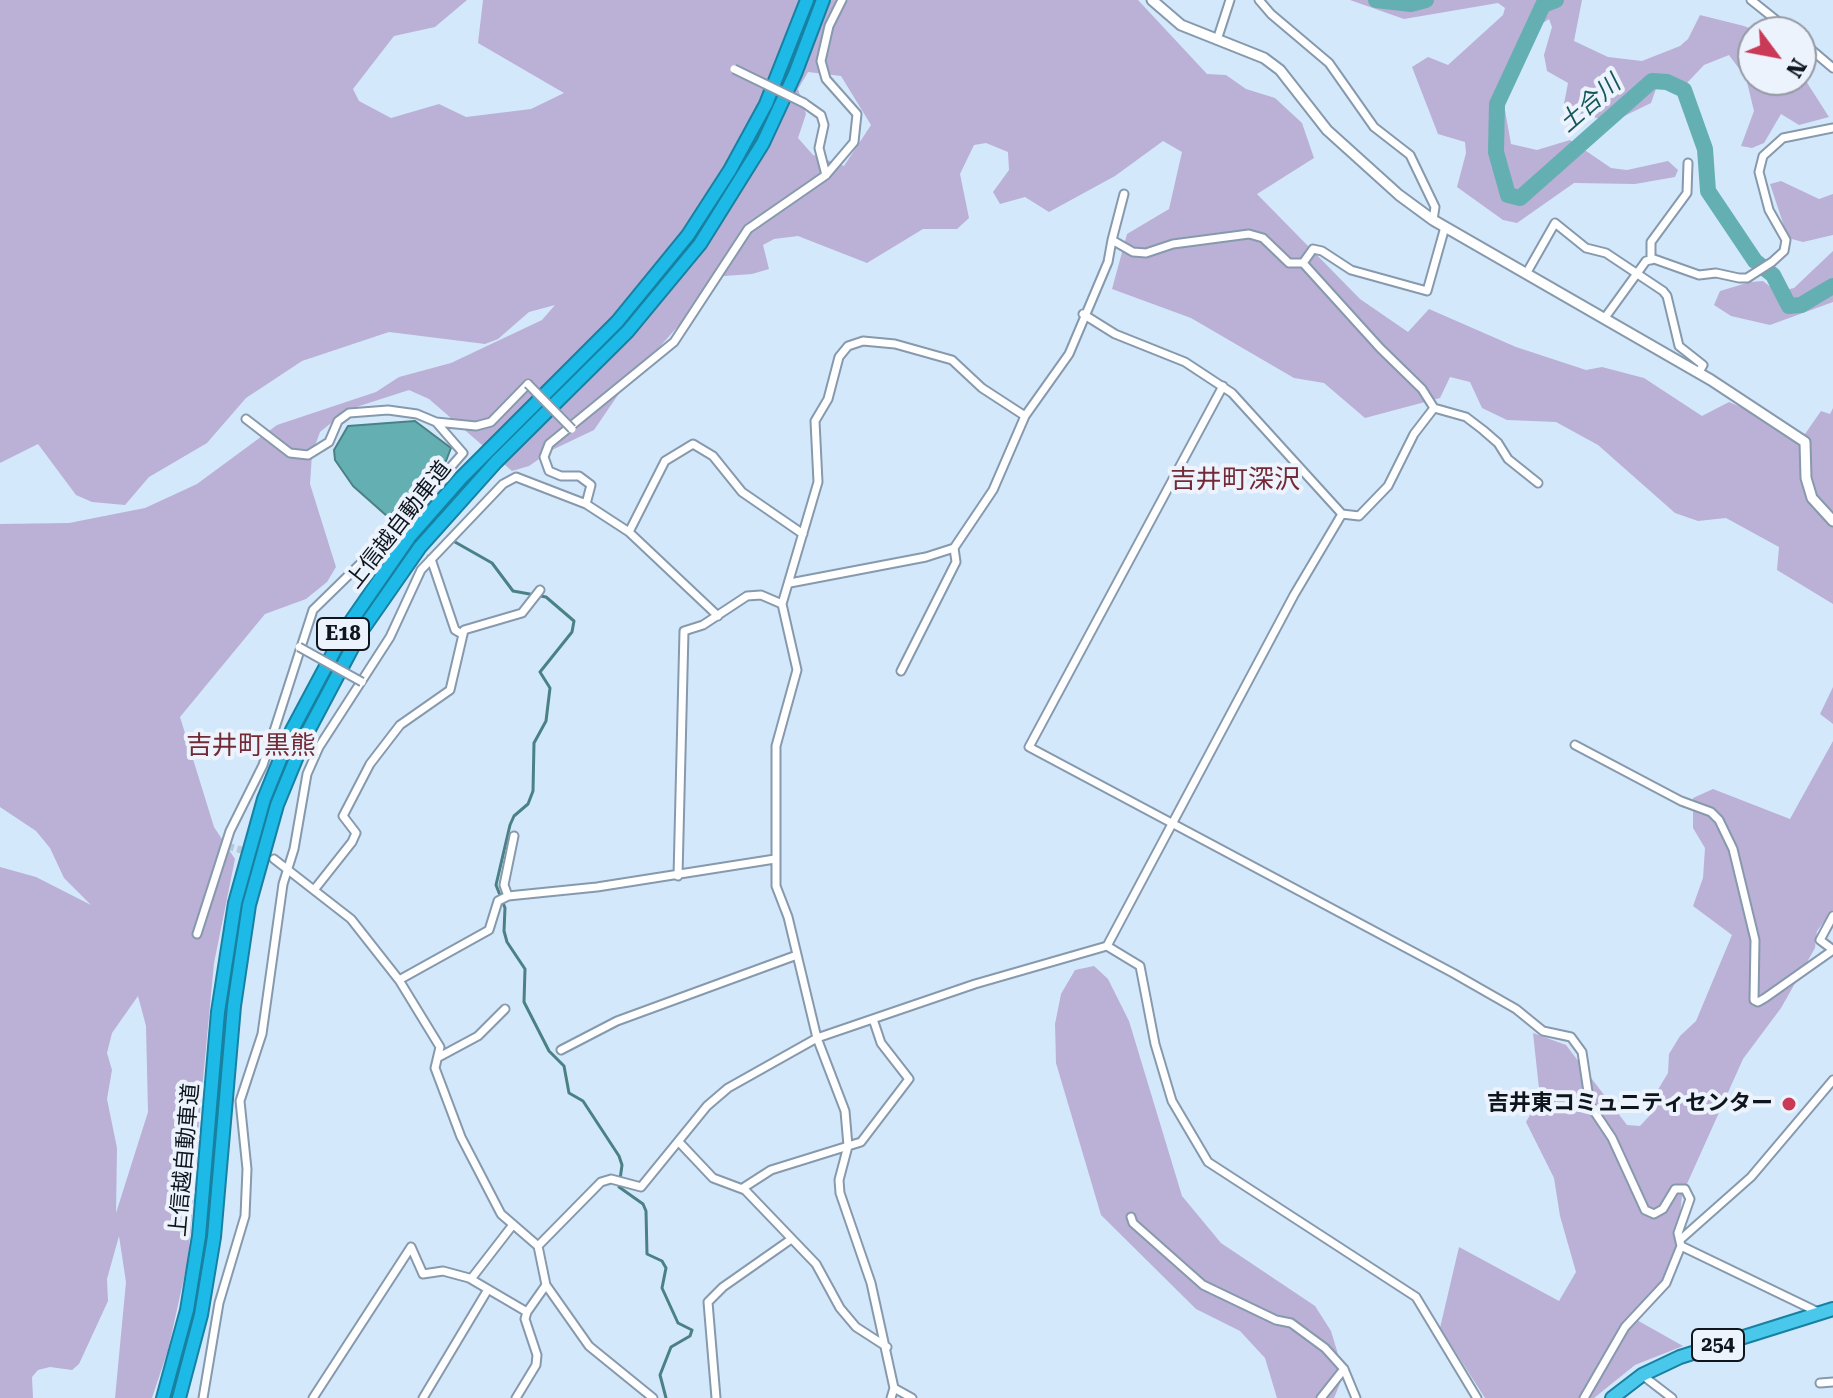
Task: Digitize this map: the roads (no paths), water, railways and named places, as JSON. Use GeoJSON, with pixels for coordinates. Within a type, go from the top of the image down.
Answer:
{"type":"FeatureCollection","features":[{"type":"Feature","properties":{"kind":"highway","name":"上信越自動車道"},"geometry":{"type":"LineString","coordinates":[[163,1398],[187,1310],[199,1236],[218,1012],[235,903],[264,799],[292,730],[347,627],[410,536],[461,478],[617,322],[688,235],[730,170],[766,104],[807,0]]}},
{"type":"Feature","properties":{"kind":"highway","name":"上信越自動車道"},"geometry":{"type":"LineString","coordinates":[[179,1398],[201,1315],[214,1237],[234,1006],[249,905],[277,805],[305,737],[360,633],[420,547],[496,462],[628,331],[700,244],[763,143],[795,74],[823,0]]}},
{"type":"Feature","properties":{"kind":"highway","name":"254"},"geometry":{"type":"LineString","coordinates":[[1612,1398],[1642,1375],[1680,1357],[1827,1311]]}},
{"type":"Feature","properties":{"kind":"street"},"geometry":{"type":"LineString","coordinates":[[586,504],[591,485],[579,476],[561,476],[549,471],[544,457],[549,444],[572,429],[674,342],[748,229],[826,175],[854,142],[858,128],[857,114],[826,79],[821,61],[829,26],[842,0]]}},
{"type":"Feature","properties":{"kind":"street"},"geometry":{"type":"LineString","coordinates":[[1152,0],[1166,16],[1264,58],[1280,70],[1327,130],[1399,195],[1433,220],[1699,372],[1805,442],[1806,478],[1812,498],[1833,521]]}},
{"type":"Feature","properties":{"kind":"street"},"geometry":{"type":"LineString","coordinates":[[1217,40],[1230,0]]}},
{"type":"Feature","properties":{"kind":"street"},"geometry":{"type":"LineString","coordinates":[[1259,0],[1329,63],[1374,127],[1410,155],[1435,207],[1433,220]]}},
{"type":"Feature","properties":{"kind":"street"},"geometry":{"type":"LineString","coordinates":[[1751,0],[1771,16]]}},
{"type":"Feature","properties":{"kind":"street"},"geometry":{"type":"LineString","coordinates":[[1817,54],[1833,68]]}},
{"type":"Feature","properties":{"kind":"street"},"geometry":{"type":"LineString","coordinates":[[734,69],[804,103],[821,115],[824,125],[819,148],[826,175]]}},
{"type":"Feature","properties":{"kind":"street"},"geometry":{"type":"LineString","coordinates":[[1651,260],[1699,275],[1716,273],[1739,278],[1755,273],[1772,262],[1784,251],[1786,240],[1765,199],[1759,172],[1763,156],[1783,138],[1833,128]]}},
{"type":"Feature","properties":{"kind":"street"},"geometry":{"type":"LineString","coordinates":[[1604,319],[1636,274],[1651,260],[1651,242],[1687,193],[1688,163]]}},
{"type":"Feature","properties":{"kind":"street"},"geometry":{"type":"LineString","coordinates":[[790,583],[926,557],[954,548],[993,490],[1025,416],[1069,354],[1083,314],[1103,276],[1124,194]]}},
{"type":"Feature","properties":{"kind":"street"},"geometry":{"type":"LineString","coordinates":[[1526,274],[1555,223],[1586,248],[1606,253],[1667,296],[1679,346],[1703,365],[1699,372]]}},
{"type":"Feature","properties":{"kind":"street"},"geometry":{"type":"LineString","coordinates":[[1303,263],[1313,249],[1322,251],[1351,270],[1427,291],[1445,227]]}},
{"type":"Feature","properties":{"kind":"street"},"geometry":{"type":"LineString","coordinates":[[1112,240],[1133,252],[1146,253],[1173,244],[1249,234],[1263,238],[1289,263],[1303,263],[1422,389],[1434,408],[1466,417],[1498,443],[1508,459],[1538,483]]}},
{"type":"Feature","properties":{"kind":"street"},"geometry":{"type":"LineString","coordinates":[[1083,314],[1115,334],[1185,362],[1223,386],[1253,414],[1342,514],[1359,516],[1388,486],[1414,434],[1434,408]]}},
{"type":"Feature","properties":{"kind":"street"},"geometry":{"type":"LineString","coordinates":[[891,1398],[894,1388],[887,1347],[871,1283],[840,1193],[839,1180],[848,1146],[845,1111],[817,1038],[776,886],[776,746],[797,670],[782,604],[818,482],[815,421],[828,399],[839,357],[848,346],[863,341],[895,344],[952,360],[982,388],[1025,416]]}},
{"type":"Feature","properties":{"kind":"street"},"geometry":{"type":"LineString","coordinates":[[246,419],[297,457],[319,451],[329,442],[338,421],[349,413],[388,410],[417,414],[436,422],[476,426],[491,422],[528,384],[572,429]]}},
{"type":"Feature","properties":{"kind":"street"},"geometry":{"type":"LineString","coordinates":[[1223,386],[1029,747],[1466,980],[1516,1009],[1543,1031],[1571,1037],[1582,1052],[1590,1105],[1612,1138],[1645,1210],[1654,1214],[1663,1209],[1675,1189],[1685,1189],[1690,1195],[1678,1233],[1681,1242],[1827,1311]]}},
{"type":"Feature","properties":{"kind":"street"},"geometry":{"type":"LineString","coordinates":[[197,934],[230,831],[263,765],[313,610],[398,527],[463,453],[436,422]]}},
{"type":"Feature","properties":{"kind":"street"},"geometry":{"type":"LineString","coordinates":[[629,532],[665,461],[693,444],[713,456],[742,492],[803,534]]}},
{"type":"Feature","properties":{"kind":"street"},"geometry":{"type":"LineString","coordinates":[[203,1398],[219,1303],[245,1216],[247,1169],[240,1101],[262,1034],[283,884],[307,774],[319,747],[362,682],[431,559],[456,537],[503,484],[516,477],[586,504],[629,532],[718,616]]}},
{"type":"Feature","properties":{"kind":"street"},"geometry":{"type":"LineString","coordinates":[[538,1246],[601,1182],[611,1179],[641,1187],[707,1106],[728,1088],[817,1038],[975,984],[1107,946],[1294,595],[1342,514]]}},
{"type":"Feature","properties":{"kind":"street"},"geometry":{"type":"LineString","coordinates":[[901,671],[956,562],[954,548]]}},
{"type":"Feature","properties":{"kind":"street"},"geometry":{"type":"LineString","coordinates":[[431,559],[455,630],[462,634]]}},
{"type":"Feature","properties":{"kind":"street"},"geometry":{"type":"LineString","coordinates":[[314,890],[356,833],[343,816],[370,764],[400,725],[450,690],[455,680],[462,634],[470,626],[522,613],[540,590]]}},
{"type":"Feature","properties":{"kind":"street"},"geometry":{"type":"LineString","coordinates":[[678,876],[684,631],[718,616],[747,596],[761,595],[782,604]]}},
{"type":"Feature","properties":{"kind":"street"},"geometry":{"type":"LineString","coordinates":[[299,647],[362,682]]}},
{"type":"Feature","properties":{"kind":"street"},"geometry":{"type":"LineString","coordinates":[[1575,745],[1681,801],[1711,812],[1719,820],[1733,849],[1755,940],[1754,1000],[1758,1002],[1765,998],[1832,950],[1820,940],[1833,916]]}},
{"type":"Feature","properties":{"kind":"street"},"geometry":{"type":"LineString","coordinates":[[508,896],[504,885],[514,836]]}},
{"type":"Feature","properties":{"kind":"street"},"geometry":{"type":"LineString","coordinates":[[274,859],[351,919],[399,980],[440,1047],[435,1068],[461,1137],[501,1214],[538,1246],[546,1285],[595,1354],[653,1398]]}},
{"type":"Feature","properties":{"kind":"street"},"geometry":{"type":"LineString","coordinates":[[399,980],[489,930],[498,901],[508,896],[678,876],[775,859]]}},
{"type":"Feature","properties":{"kind":"street"},"geometry":{"type":"LineString","coordinates":[[1107,946],[1140,966],[1155,1044],[1172,1101],[1208,1162],[1416,1297],[1477,1398]]}},
{"type":"Feature","properties":{"kind":"street"},"geometry":{"type":"LineString","coordinates":[[561,1050],[617,1021],[797,955]]}},
{"type":"Feature","properties":{"kind":"street"},"geometry":{"type":"LineString","coordinates":[[439,1057],[478,1036],[505,1009]]}},
{"type":"Feature","properties":{"kind":"street"},"geometry":{"type":"LineString","coordinates":[[743,1188],[771,1170],[861,1142],[909,1079],[881,1043],[873,1019]]}},
{"type":"Feature","properties":{"kind":"street"},"geometry":{"type":"LineString","coordinates":[[1584,1398],[1625,1327],[1666,1283],[1681,1242],[1751,1177],[1833,1080]]}},
{"type":"Feature","properties":{"kind":"street"},"geometry":{"type":"LineString","coordinates":[[679,1142],[713,1178],[743,1188],[816,1264],[840,1308],[856,1327],[887,1347]]}},
{"type":"Feature","properties":{"kind":"street"},"geometry":{"type":"LineString","coordinates":[[1131,1217],[1133,1223],[1203,1285],[1276,1320],[1291,1323],[1325,1348],[1344,1369],[1356,1398]]}},
{"type":"Feature","properties":{"kind":"street"},"geometry":{"type":"LineString","coordinates":[[471,1279],[512,1226]]}},
{"type":"Feature","properties":{"kind":"street"},"geometry":{"type":"LineString","coordinates":[[716,1398],[708,1302],[723,1287],[790,1240]]}},
{"type":"Feature","properties":{"kind":"street"},"geometry":{"type":"LineString","coordinates":[[313,1398],[411,1247],[423,1274],[443,1271],[471,1279],[527,1312]]}},
{"type":"Feature","properties":{"kind":"street"},"geometry":{"type":"LineString","coordinates":[[516,1398],[536,1365],[537,1355],[525,1319],[546,1285]]}},
{"type":"Feature","properties":{"kind":"street"},"geometry":{"type":"LineString","coordinates":[[423,1398],[487,1291]]}},
{"type":"Feature","properties":{"kind":"street"},"geometry":{"type":"LineString","coordinates":[[1321,1398],[1344,1369]]}},
{"type":"Feature","properties":{"kind":"street"},"geometry":{"type":"LineString","coordinates":[[1642,1375],[1672,1398]]}},
{"type":"Feature","properties":{"kind":"street"},"geometry":{"type":"LineString","coordinates":[[1820,1383],[1833,1382]]}},
{"type":"Feature","properties":{"kind":"street"},"geometry":{"type":"LineString","coordinates":[[894,1388],[912,1398]]}},
{"type":"Feature","properties":{"kind":"waterway","name":"土合川"},"geometry":{"type":"LineString","coordinates":[[1376,0],[1411,4],[1426,0]]}},
{"type":"Feature","properties":{"kind":"waterway","name":"土合川"},"geometry":{"type":"LineString","coordinates":[[1556,0],[1543,5],[1497,104],[1496,152],[1508,195],[1520,198],[1652,81],[1667,82],[1684,90],[1705,149],[1708,191],[1755,261],[1773,275],[1789,306],[1801,305],[1833,286]]}},
{"type":"Feature","properties":{"kind":"waterway"},"geometry":{"type":"LineString","coordinates":[[455,542],[492,563],[513,591],[546,597],[574,621],[572,632],[540,672],[550,688],[546,721],[534,743],[533,791],[528,804],[514,816],[510,825],[496,885],[505,908],[507,942],[525,969],[524,1002],[549,1051],[564,1066],[569,1093],[583,1101],[619,1156],[622,1165],[619,1187],[643,1204],[646,1211],[647,1254],[662,1261],[666,1268],[662,1288],[678,1323],[692,1330],[690,1336],[671,1347],[660,1375],[666,1398]]}},
{"type":"Feature","properties":{"kind":"tunnel"},"geometry":{"type":"LineString","coordinates":[[227,846],[274,859]]}},
{"type":"Feature","properties":{"kind":"place","name":"吉井東コミュニティセンター"},"geometry":{"type":"Point","coordinates":[1789,1104]}},
{"type":"Feature","properties":{"kind":"district","name":"吉井町深沢"},"geometry":{"type":"Point","coordinates":[1235,480]}},
{"type":"Feature","properties":{"kind":"district","name":"吉井町黒熊"},"geometry":{"type":"Point","coordinates":[251,746]}}]}
